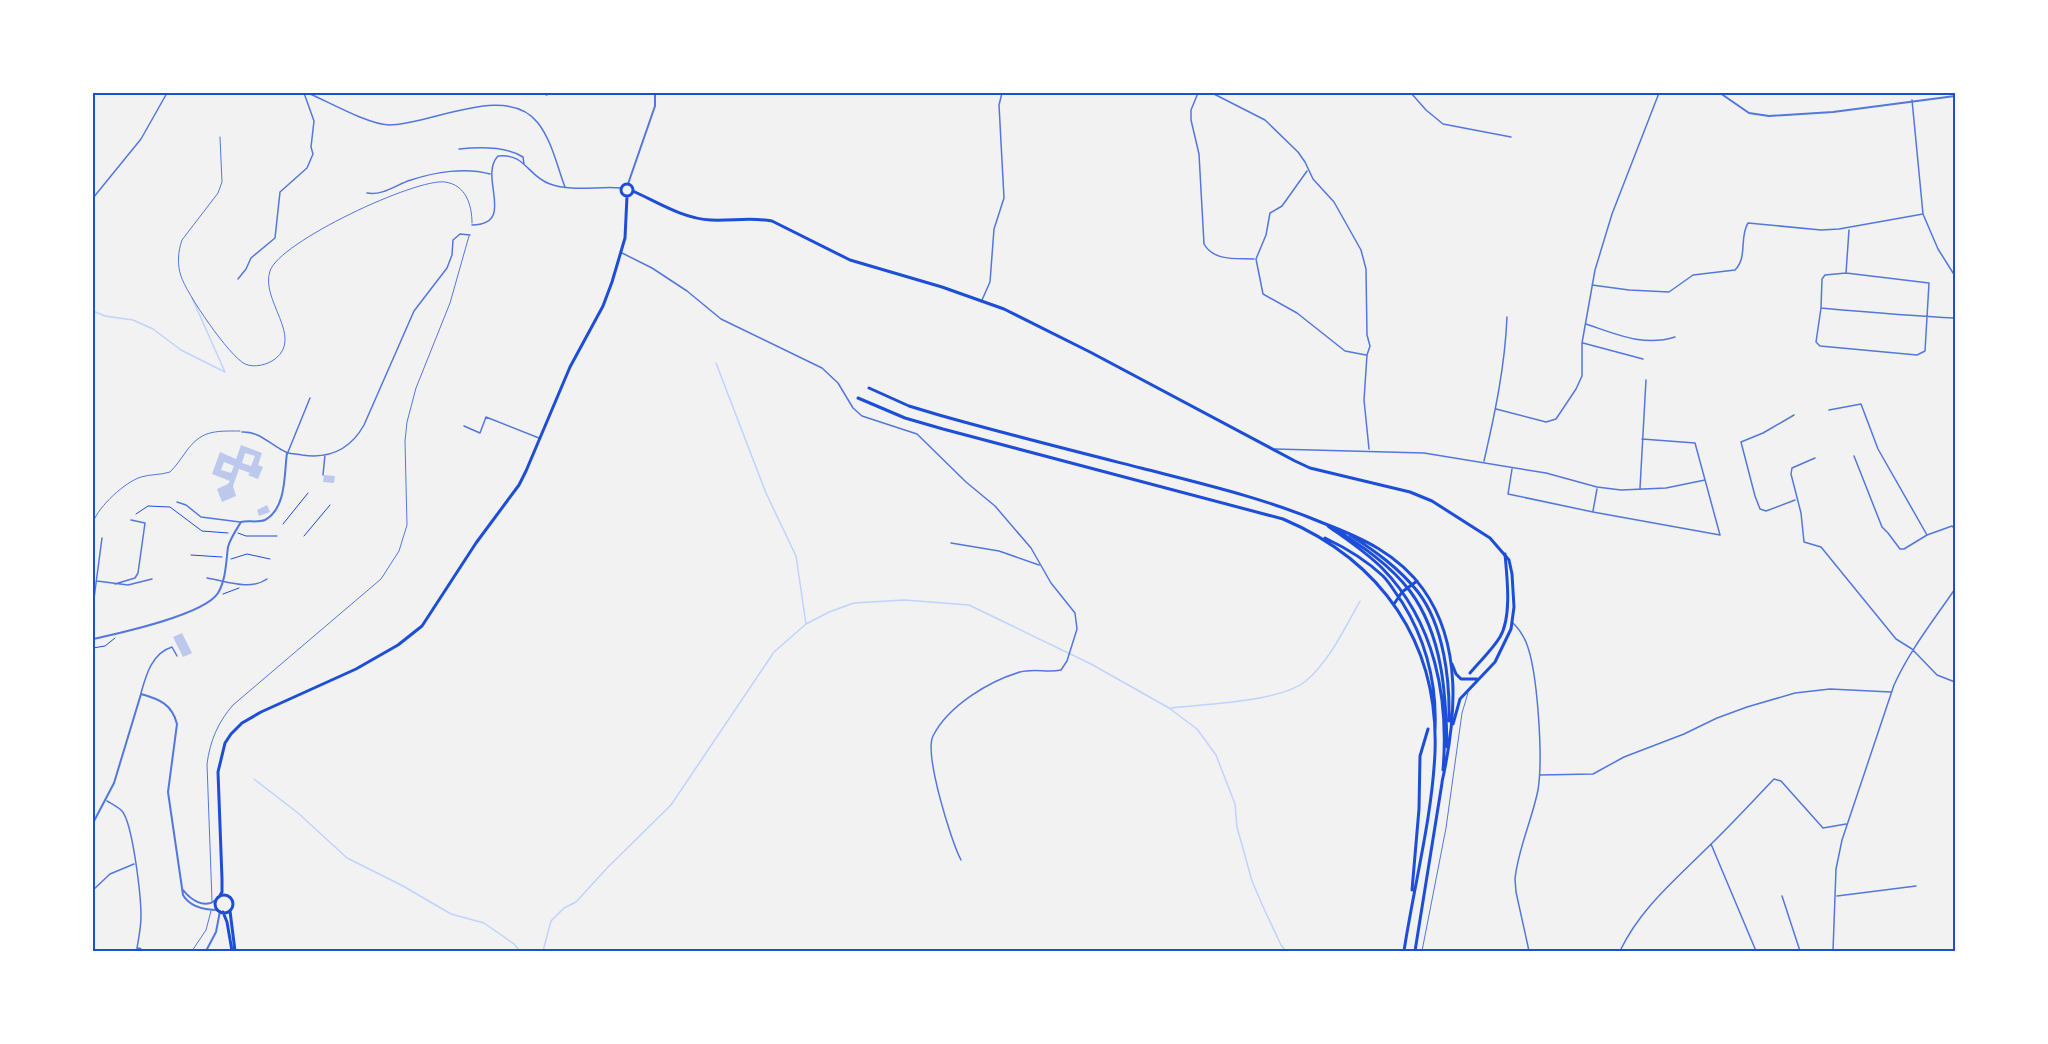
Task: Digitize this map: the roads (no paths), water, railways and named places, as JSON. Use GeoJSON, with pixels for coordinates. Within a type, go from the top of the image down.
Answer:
{"type":"FeatureCollection","features":[{"type":"Feature","properties":{"kind":"main road"},"geometry":{"type":"LineString","coordinates":[[627,196],[621,193],[621,188],[628,184],[633,191],[687,215],[711,220],[758,218],[772,221],[850,260],[982,300],[1090,352],[1271,450],[1310,468],[1410,492],[1432,501],[1490,538],[1509,560],[1512,574],[1513,623],[1495,662],[1462,696],[1458,704],[1449,750]]}},
{"type":"Feature","properties":{"kind":"main road"},"geometry":{"type":"LineString","coordinates":[[217,898],[222,892],[218,772],[225,743],[242,723],[261,712],[356,669],[398,645],[422,626],[476,543],[519,485],[570,367],[603,306],[618,266],[625,238],[627,196],[633,191]]}},
{"type":"Feature","properties":{"kind":"main road"},"geometry":{"type":"LineString","coordinates":[[869,388],[909,406],[939,415],[1242,494],[1301,512],[1388,553],[1417,581],[1427,596],[1447,638],[1451,662],[1452,709],[1448,758],[1442,782],[1415,951]]}},
{"type":"Feature","properties":{"kind":"main road"},"geometry":{"type":"LineString","coordinates":[[858,398],[914,421],[1283,519],[1307,529],[1364,560],[1385,578],[1419,633],[1432,676],[1435,703],[1435,751],[1429,807],[1404,951]]}},
{"type":"Feature","properties":{"kind":"main road"},"geometry":{"type":"LineString","coordinates":[[1324,523],[1358,547],[1382,568],[1402,592],[1431,646],[1437,668],[1443,714],[1442,782]]}},
{"type":"Feature","properties":{"kind":"main road"},"geometry":{"type":"LineString","coordinates":[[1330,525],[1396,575],[1407,588],[1426,620],[1441,666],[1445,693],[1448,758]]}},
{"type":"Feature","properties":{"kind":"main road"},"geometry":{"type":"LineString","coordinates":[[1307,529],[1359,564],[1394,604],[1414,640],[1423,668],[1432,714],[1435,751]]}},
{"type":"Feature","properties":{"kind":"main road"},"geometry":{"type":"LineString","coordinates":[[1342,530],[1381,555],[1412,585],[1428,611],[1444,654],[1449,700],[1449,750]]}},
{"type":"Feature","properties":{"kind":"main road"},"geometry":{"type":"LineString","coordinates":[[1470,673],[1499,639],[1505,627],[1507,614],[1505,554]]}},
{"type":"Feature","properties":{"kind":"main road"},"geometry":{"type":"LineString","coordinates":[[1394,604],[1402,592],[1417,581]]}},
{"type":"Feature","properties":{"kind":"main road"},"geometry":{"type":"LineString","coordinates":[[1451,662],[1461,679],[1477,681]]}},
{"type":"Feature","properties":{"kind":"main road"},"geometry":{"type":"LineString","coordinates":[[1410,913],[1419,809],[1420,756],[1428,729]]}},
{"type":"Feature","properties":{"kind":"main road"},"geometry":{"type":"LineString","coordinates":[[222,879],[226,895],[232,900],[233,905],[230,916],[233,951]]}},
{"type":"Feature","properties":{"kind":"main road"},"geometry":{"type":"LineString","coordinates":[[217,898],[226,895]]}},
{"type":"Feature","properties":{"kind":"main road"},"geometry":{"type":"LineString","coordinates":[[217,898],[220,911],[227,922],[233,951]]}},
{"type":"Feature","properties":{"kind":"main road"},"geometry":{"type":"LineString","coordinates":[[220,911],[231,910]]}},
{"type":"Feature","properties":{"kind":"street"},"geometry":{"type":"LineString","coordinates":[[93,198],[141,138],[167,93]]}},
{"type":"Feature","properties":{"kind":"street"},"geometry":{"type":"LineString","coordinates":[[238,279],[251,258],[275,238],[280,192],[307,168],[311,161],[314,121],[304,93]]}},
{"type":"Feature","properties":{"kind":"street"},"geometry":{"type":"LineString","coordinates":[[308,93],[383,124],[404,124],[494,105],[520,110],[539,124],[548,141],[565,187]]}},
{"type":"Feature","properties":{"kind":"street"},"geometry":{"type":"LineString","coordinates":[[542,93],[547,95]]}},
{"type":"Feature","properties":{"kind":"street"},"geometry":{"type":"LineString","coordinates":[[628,184],[655,106],[655,93]]}},
{"type":"Feature","properties":{"kind":"street"},"geometry":{"type":"LineString","coordinates":[[982,300],[990,282],[994,229],[1004,198],[999,105],[1002,93]]}},
{"type":"Feature","properties":{"kind":"street"},"geometry":{"type":"LineString","coordinates":[[1198,93],[1191,110],[1199,154],[1204,244],[1207,250],[1220,256],[1256,259]]}},
{"type":"Feature","properties":{"kind":"street"},"geometry":{"type":"LineString","coordinates":[[1212,93],[1265,120],[1298,152],[1313,179],[1335,202],[1362,250],[1366,269],[1367,335],[1370,346],[1367,355],[1364,413],[1370,451]]}},
{"type":"Feature","properties":{"kind":"street"},"geometry":{"type":"LineString","coordinates":[[1411,93],[1443,124],[1511,137]]}},
{"type":"Feature","properties":{"kind":"street"},"geometry":{"type":"LineString","coordinates":[[1496,409],[1546,422],[1554,421],[1576,390],[1582,376],[1582,343],[1594,270],[1612,214],[1659,93]]}},
{"type":"Feature","properties":{"kind":"street"},"geometry":{"type":"LineString","coordinates":[[1720,93],[1749,113],[1769,116],[1833,112],[1955,96]]}},
{"type":"Feature","properties":{"kind":"street"},"geometry":{"type":"LineString","coordinates":[[1936,93],[1936,98]]}},
{"type":"Feature","properties":{"kind":"street"},"geometry":{"type":"LineString","coordinates":[[1912,100],[1923,214],[1938,249],[1955,276]]}},
{"type":"Feature","properties":{"kind":"street"},"geometry":{"type":"LineString","coordinates":[[459,149],[498,149],[516,152],[523,157],[524,165]]}},
{"type":"Feature","properties":{"kind":"street"},"geometry":{"type":"LineString","coordinates":[[472,225],[481,225],[495,212],[496,200],[490,174],[494,160],[498,156],[508,155],[519,158],[539,178],[549,184],[565,187],[621,188]]}},
{"type":"Feature","properties":{"kind":"street"},"geometry":{"type":"LineString","coordinates":[[367,193],[381,193],[411,180],[432,175],[462,171],[479,171],[490,174]]}},
{"type":"Feature","properties":{"kind":"street"},"geometry":{"type":"LineString","coordinates":[[1308,171],[1282,206],[1270,213],[1266,235],[1256,259],[1263,294],[1297,313],[1345,351],[1367,355]]}},
{"type":"Feature","properties":{"kind":"street"},"geometry":{"type":"LineString","coordinates":[[1592,285],[1669,292],[1692,275],[1735,270],[1739,266],[1743,252],[1745,228],[1748,223],[1821,230],[1850,229],[1923,214]]}},
{"type":"Feature","properties":{"kind":"street"},"geometry":{"type":"LineString","coordinates":[[1846,273],[1850,229]]}},
{"type":"Feature","properties":{"kind":"street"},"geometry":{"type":"LineString","coordinates":[[242,432],[259,435],[287,453],[318,457],[347,447],[359,435],[414,311],[447,268],[452,255],[453,240],[460,234],[470,235]]}},
{"type":"Feature","properties":{"kind":"street"},"geometry":{"type":"LineString","coordinates":[[621,253],[652,268],[687,291],[721,319],[822,368],[838,383],[862,416],[917,434],[966,482],[995,506],[1031,548],[1059,594],[1070,605],[1077,619],[1073,641],[1061,670],[1019,673],[976,692],[953,710],[933,736],[931,744],[943,810],[961,860]]}},
{"type":"Feature","properties":{"kind":"street"},"geometry":{"type":"LineString","coordinates":[[1846,273],[1929,283],[1929,316],[1925,351],[1917,355],[1820,346],[1816,342],[1821,308],[1822,279],[1825,275],[1846,273]]}},
{"type":"Feature","properties":{"kind":"street"},"geometry":{"type":"LineString","coordinates":[[1821,308],[1955,318]]}},
{"type":"Feature","properties":{"kind":"street"},"geometry":{"type":"LineString","coordinates":[[1484,462],[1505,353],[1507,317]]}},
{"type":"Feature","properties":{"kind":"street"},"geometry":{"type":"LineString","coordinates":[[1585,324],[1633,339],[1659,342],[1675,337]]}},
{"type":"Feature","properties":{"kind":"street"},"geometry":{"type":"LineString","coordinates":[[1582,343],[1643,359]]}},
{"type":"Feature","properties":{"kind":"street"},"geometry":{"type":"LineString","coordinates":[[1640,489],[1646,380]]}},
{"type":"Feature","properties":{"kind":"street"},"geometry":{"type":"LineString","coordinates":[[177,502],[186,505],[201,517],[241,522],[264,520],[276,509],[283,489],[287,453],[310,398]]}},
{"type":"Feature","properties":{"kind":"street"},"geometry":{"type":"LineString","coordinates":[[1829,410],[1861,404],[1878,448],[1927,535]]}},
{"type":"Feature","properties":{"kind":"street"},"geometry":{"type":"LineString","coordinates":[[1794,415],[1763,433],[1741,442],[1760,509],[1766,510],[1796,500]]}},
{"type":"Feature","properties":{"kind":"street"},"geometry":{"type":"LineString","coordinates":[[464,426],[480,433],[486,417],[540,439]]}},
{"type":"Feature","properties":{"kind":"street"},"geometry":{"type":"LineString","coordinates":[[1512,468],[1508,494],[1720,535],[1695,443],[1642,439]]}},
{"type":"Feature","properties":{"kind":"street"},"geometry":{"type":"LineString","coordinates":[[1271,450],[1278,448],[1424,453],[1546,473],[1597,487],[1666,488],[1705,480]]}},
{"type":"Feature","properties":{"kind":"street"},"geometry":{"type":"LineString","coordinates":[[323,475],[325,455]]}},
{"type":"Feature","properties":{"kind":"street"},"geometry":{"type":"LineString","coordinates":[[1854,456],[1882,527],[1900,549],[1904,549],[1927,535],[1952,526],[1955,530]]}},
{"type":"Feature","properties":{"kind":"street"},"geometry":{"type":"LineString","coordinates":[[1815,458],[1792,468],[1791,474],[1804,542],[1821,547],[1896,639],[1912,649],[1937,675],[1955,681]]}},
{"type":"Feature","properties":{"kind":"street"},"geometry":{"type":"LineString","coordinates":[[1593,512],[1597,487]]}},
{"type":"Feature","properties":{"kind":"street"},"geometry":{"type":"LineString","coordinates":[[115,584],[135,578],[138,573],[145,523],[131,520]]}},
{"type":"Feature","properties":{"kind":"street"},"geometry":{"type":"LineString","coordinates":[[93,639],[197,610],[218,594],[229,545],[241,522]]}},
{"type":"Feature","properties":{"kind":"street"},"geometry":{"type":"LineString","coordinates":[[93,606],[102,538]]}},
{"type":"Feature","properties":{"kind":"street"},"geometry":{"type":"LineString","coordinates":[[951,543],[999,551],[1040,566]]}},
{"type":"Feature","properties":{"kind":"street"},"geometry":{"type":"LineString","coordinates":[[207,578],[224,583],[249,585],[261,583],[267,579]]}},
{"type":"Feature","properties":{"kind":"street"},"geometry":{"type":"LineString","coordinates":[[96,581],[128,585],[152,579]]}},
{"type":"Feature","properties":{"kind":"street"},"geometry":{"type":"LineString","coordinates":[[1833,951],[1836,869],[1847,824],[1892,692],[1912,649],[1955,589]]}},
{"type":"Feature","properties":{"kind":"street"},"geometry":{"type":"LineString","coordinates":[[1513,623],[1523,635],[1530,653],[1535,688],[1540,775],[1515,879],[1529,951]]}},
{"type":"Feature","properties":{"kind":"street"},"geometry":{"type":"LineString","coordinates":[[93,823],[121,762],[146,675],[159,654],[172,647],[177,656]]}},
{"type":"Feature","properties":{"kind":"street"},"geometry":{"type":"LineString","coordinates":[[1540,775],[1593,774],[1624,757],[1717,718],[1795,693],[1830,689],[1892,692]]}},
{"type":"Feature","properties":{"kind":"street"},"geometry":{"type":"LineString","coordinates":[[141,694],[162,702],[170,707],[175,715],[177,736],[168,792],[183,895],[188,902],[200,908],[220,911],[216,932],[206,951]]}},
{"type":"Feature","properties":{"kind":"street"},"geometry":{"type":"LineString","coordinates":[[1620,951],[1632,928],[1653,901],[1774,779],[1781,781],[1822,828],[1847,824]]}},
{"type":"Feature","properties":{"kind":"street"},"geometry":{"type":"LineString","coordinates":[[105,801],[122,811],[126,818],[135,864],[141,916],[137,948],[134,951]]}},
{"type":"Feature","properties":{"kind":"street"},"geometry":{"type":"LineString","coordinates":[[1711,844],[1756,951]]}},
{"type":"Feature","properties":{"kind":"street"},"geometry":{"type":"LineString","coordinates":[[93,890],[110,874],[135,864]]}},
{"type":"Feature","properties":{"kind":"street"},"geometry":{"type":"LineString","coordinates":[[181,884],[187,895],[195,901],[212,903],[217,898]]}},
{"type":"Feature","properties":{"kind":"street"},"geometry":{"type":"LineString","coordinates":[[1836,896],[1916,886]]}},
{"type":"Feature","properties":{"kind":"street"},"geometry":{"type":"LineString","coordinates":[[1782,896],[1800,951]]}},
{"type":"Feature","properties":{"kind":"street"},"geometry":{"type":"LineString","coordinates":[[137,948],[144,951]]}},
{"type":"Feature","properties":{"kind":"lane"},"geometry":{"type":"LineString","coordinates":[[220,137],[222,182],[218,193],[182,240],[179,265],[183,283],[213,328],[232,355],[246,365],[261,366],[273,360],[283,351],[284,327],[269,290],[270,271],[282,254],[328,224],[373,203],[433,183],[445,182],[464,192],[470,204],[472,225]]}},
{"type":"Feature","properties":{"kind":"lane"},"geometry":{"type":"LineString","coordinates":[[192,951],[206,930],[212,910],[207,764],[214,732],[233,705],[381,579],[399,551],[407,525],[405,452],[407,422],[416,388],[450,303],[470,235]]}},
{"type":"Feature","properties":{"kind":"lane"},"geometry":{"type":"LineString","coordinates":[[93,522],[99,510],[125,485],[143,476],[170,472],[190,446],[201,436],[213,431],[242,432]]}},
{"type":"Feature","properties":{"kind":"lane"},"geometry":{"type":"LineString","coordinates":[[1422,951],[1446,828],[1462,713],[1470,690],[1477,681]]}},
{"type":"Feature","properties":{"kind":"waterway"},"geometry":{"type":"LineString","coordinates":[[93,311],[105,316],[133,320],[153,329],[181,350],[225,372],[192,298]]}},
{"type":"Feature","properties":{"kind":"waterway"},"geometry":{"type":"LineString","coordinates":[[716,363],[766,493],[796,556],[806,624]]}},
{"type":"Feature","properties":{"kind":"waterway"},"geometry":{"type":"LineString","coordinates":[[543,951],[551,921],[564,908],[576,902],[671,805],[774,652],[806,624],[829,612],[854,603],[904,600],[969,605],[1091,664],[1169,708],[1197,729],[1216,755],[1235,804],[1237,827],[1252,881],[1281,945],[1286,951]]}},
{"type":"Feature","properties":{"kind":"waterway"},"geometry":{"type":"LineString","coordinates":[[1171,708],[1261,698],[1294,688],[1315,673],[1336,643],[1360,601]]}},
{"type":"Feature","properties":{"kind":"waterway"},"geometry":{"type":"LineString","coordinates":[[254,779],[298,813],[347,858],[403,886],[451,914],[484,923],[514,944],[520,951]]}}]}
